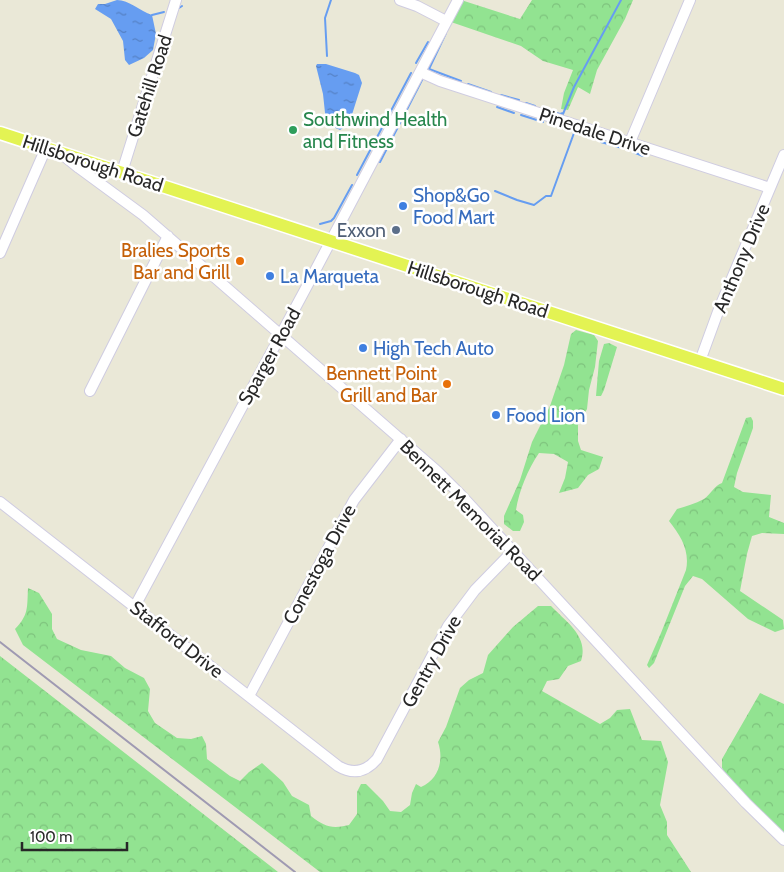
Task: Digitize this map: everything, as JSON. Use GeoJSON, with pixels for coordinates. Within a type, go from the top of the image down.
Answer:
{"type":"FeatureCollection","features":[{"type":"Feature","properties":{"kind":"main road","name":"Hillsborough Road"},"geometry":{"type":"LineString","coordinates":[[0,133],[784,389]]}},
{"type":"Feature","properties":{"kind":"street","name":"Gatehill Road"},"geometry":{"type":"LineString","coordinates":[[122,172],[176,0]]}},
{"type":"Feature","properties":{"kind":"street"},"geometry":{"type":"LineString","coordinates":[[400,0],[417,6],[446,21]]}},
{"type":"Feature","properties":{"kind":"street","name":"Sparger Road"},"geometry":{"type":"LineString","coordinates":[[134,606],[458,0]]}},
{"type":"Feature","properties":{"kind":"street"},"geometry":{"type":"LineString","coordinates":[[630,142],[690,0]]}},
{"type":"Feature","properties":{"kind":"street","name":"Pinedale Drive"},"geometry":{"type":"LineString","coordinates":[[420,72],[440,81],[770,188]]}},
{"type":"Feature","properties":{"kind":"street"},"geometry":{"type":"LineString","coordinates":[[0,253],[46,148]]}},
{"type":"Feature","properties":{"kind":"street","name":"Bennett Memorial Road"},"geometry":{"type":"LineString","coordinates":[[61,153],[144,215],[281,333],[460,494],[746,803],[784,840]]}},
{"type":"Feature","properties":{"kind":"street","name":"Anthony Drive"},"geometry":{"type":"LineString","coordinates":[[700,361],[719,310],[784,156]]}},
{"type":"Feature","properties":{"kind":"street"},"geometry":{"type":"LineString","coordinates":[[90,391],[168,236]]}},
{"type":"Feature","properties":{"kind":"street","name":"Conestoga Drive"},"geometry":{"type":"LineString","coordinates":[[249,696],[354,500],[401,439]]}},
{"type":"Feature","properties":{"kind":"street","name":"Stafford Drive"},"geometry":{"type":"LineString","coordinates":[[0,502],[338,766],[350,772],[356,772]]}},
{"type":"Feature","properties":{"kind":"street","name":"Gentry Drive"},"geometry":{"type":"LineString","coordinates":[[356,772],[367,769],[382,750],[441,637],[460,608],[474,590],[513,551]]}},
{"type":"Feature","properties":{"kind":"green space"},"geometry":{"type":"Polygon","coordinates":[[[461,0],[520,19],[532,0],[633,0],[625,19],[597,70],[590,94],[578,87],[568,110],[561,109],[564,93],[573,70],[543,61],[521,46],[451,22],[461,0]]]}},
{"type":"Feature","properties":{"kind":"green space"},"geometry":{"type":"Polygon","coordinates":[[[576,330],[594,335],[598,341],[587,409],[578,425],[578,441],[581,450],[603,457],[599,469],[588,475],[578,488],[559,493],[565,478],[568,462],[554,454],[539,453],[524,480],[517,503],[516,510],[523,515],[524,522],[520,531],[513,531],[504,524],[504,516],[520,480],[532,442],[550,406],[564,365],[571,334],[576,330]]]}},
{"type":"Feature","properties":{"kind":"green space"},"geometry":{"type":"Polygon","coordinates":[[[609,343],[617,347],[604,390],[601,396],[596,396],[599,361],[604,344],[609,343]]]}},
{"type":"Feature","properties":{"kind":"green space"},"geometry":{"type":"Polygon","coordinates":[[[751,417],[753,428],[734,487],[743,492],[771,495],[769,517],[784,523],[784,534],[762,533],[752,536],[740,591],[783,620],[784,629],[775,632],[748,619],[702,579],[693,576],[685,586],[654,663],[649,668],[647,665],[686,570],[687,563],[684,544],[669,521],[677,509],[704,499],[722,483],[746,418],[751,417]]]}},
{"type":"Feature","properties":{"kind":"green space"},"geometry":{"type":"Polygon","coordinates":[[[28,588],[39,593],[52,614],[52,629],[57,639],[81,650],[111,656],[125,668],[144,678],[150,689],[148,711],[155,723],[177,738],[191,739],[202,736],[206,744],[207,759],[240,781],[262,763],[283,782],[292,796],[309,805],[311,816],[320,823],[333,827],[349,825],[357,814],[357,792],[361,784],[366,784],[390,811],[401,812],[410,805],[416,784],[421,787],[427,784],[436,774],[440,762],[438,742],[446,727],[460,688],[469,680],[483,673],[488,655],[513,627],[538,606],[551,606],[575,630],[582,644],[583,652],[581,661],[568,666],[559,679],[547,681],[542,691],[600,724],[610,718],[617,710],[630,709],[642,740],[661,741],[668,762],[660,805],[667,822],[667,835],[691,872],[320,872],[23,645],[15,629],[25,615],[28,588]]]}},
{"type":"Feature","properties":{"kind":"green space"},"geometry":{"type":"Polygon","coordinates":[[[0,656],[278,872],[0,872],[0,656]]]}},
{"type":"Feature","properties":{"kind":"green space"},"geometry":{"type":"Polygon","coordinates":[[[760,693],[784,704],[784,835],[733,785],[722,768],[722,759],[760,693]]]}},
{"type":"Feature","properties":{"kind":"water"},"geometry":{"type":"Polygon","coordinates":[[[117,0],[126,2],[152,15],[156,34],[153,50],[144,58],[129,65],[125,60],[123,41],[111,19],[95,9],[98,4],[117,0]]]}},
{"type":"Feature","properties":{"kind":"water"},"geometry":{"type":"Polygon","coordinates":[[[317,64],[326,64],[355,73],[359,75],[362,83],[349,124],[340,130],[326,122],[317,64]]]}},
{"type":"Feature","properties":{"kind":"waterway"},"geometry":{"type":"LineString","coordinates":[[327,56],[325,18],[331,0]]}},
{"type":"Feature","properties":{"kind":"waterway"},"geometry":{"type":"LineString","coordinates":[[563,114],[574,87],[621,0]]}},
{"type":"Feature","properties":{"kind":"waterway"},"geometry":{"type":"LineString","coordinates":[[152,15],[164,12]]}},
{"type":"Feature","properties":{"kind":"waterway"},"geometry":{"type":"LineString","coordinates":[[446,33],[429,69],[461,81]]}},
{"type":"Feature","properties":{"kind":"waterway"},"geometry":{"type":"LineString","coordinates":[[416,63],[428,42]]}},
{"type":"Feature","properties":{"kind":"waterway"},"geometry":{"type":"LineString","coordinates":[[357,175],[411,73]]}},
{"type":"Feature","properties":{"kind":"waterway"},"geometry":{"type":"LineString","coordinates":[[380,162],[422,80]]}},
{"type":"Feature","properties":{"kind":"waterway"},"geometry":{"type":"LineString","coordinates":[[468,84],[491,92]]}},
{"type":"Feature","properties":{"kind":"waterway"},"geometry":{"type":"LineString","coordinates":[[501,95],[519,100]]}},
{"type":"Feature","properties":{"kind":"waterway"},"geometry":{"type":"LineString","coordinates":[[526,103],[535,106]]}},
{"type":"Feature","properties":{"kind":"waterway"},"geometry":{"type":"LineString","coordinates":[[497,107],[514,113]]}},
{"type":"Feature","properties":{"kind":"waterway"},"geometry":{"type":"LineString","coordinates":[[544,109],[560,114],[563,113]]}},
{"type":"Feature","properties":{"kind":"waterway"},"geometry":{"type":"LineString","coordinates":[[521,115],[543,122]]}},
{"type":"Feature","properties":{"kind":"waterway"},"geometry":{"type":"LineString","coordinates":[[558,126],[594,139]]}},
{"type":"Feature","properties":{"kind":"waterway"},"geometry":{"type":"LineString","coordinates":[[495,191],[534,205],[546,196],[551,196],[574,133]]}},
{"type":"Feature","properties":{"kind":"waterway"},"geometry":{"type":"LineString","coordinates":[[601,142],[622,148]]}},
{"type":"Feature","properties":{"kind":"waterway"},"geometry":{"type":"LineString","coordinates":[[633,152],[643,156]]}},
{"type":"Feature","properties":{"kind":"waterway"},"geometry":{"type":"LineString","coordinates":[[320,224],[331,221],[334,218],[352,185]]}},
{"type":"Feature","properties":{"kind":"railway"},"geometry":{"type":"LineString","coordinates":[[0,642],[295,872]]}},
{"type":"Feature","properties":{"kind":"place","name":"Southwind Health and Fitness"},"geometry":{"type":"Point","coordinates":[293,130]}},
{"type":"Feature","properties":{"kind":"place","name":"Shop&Go Food Mart"},"geometry":{"type":"Point","coordinates":[403,206]}},
{"type":"Feature","properties":{"kind":"place","name":"Exxon"},"geometry":{"type":"Point","coordinates":[396,230]}},
{"type":"Feature","properties":{"kind":"place","name":"Bralies Sports Bar and Grill"},"geometry":{"type":"Point","coordinates":[240,261]}},
{"type":"Feature","properties":{"kind":"place","name":"La Marqueta"},"geometry":{"type":"Point","coordinates":[270,276]}},
{"type":"Feature","properties":{"kind":"place","name":"High Tech Auto"},"geometry":{"type":"Point","coordinates":[363,348]}},
{"type":"Feature","properties":{"kind":"place","name":"Bennett Point Grill and Bar"},"geometry":{"type":"Point","coordinates":[447,384]}},
{"type":"Feature","properties":{"kind":"place","name":"Food Lion"},"geometry":{"type":"Point","coordinates":[496,415]}}]}
